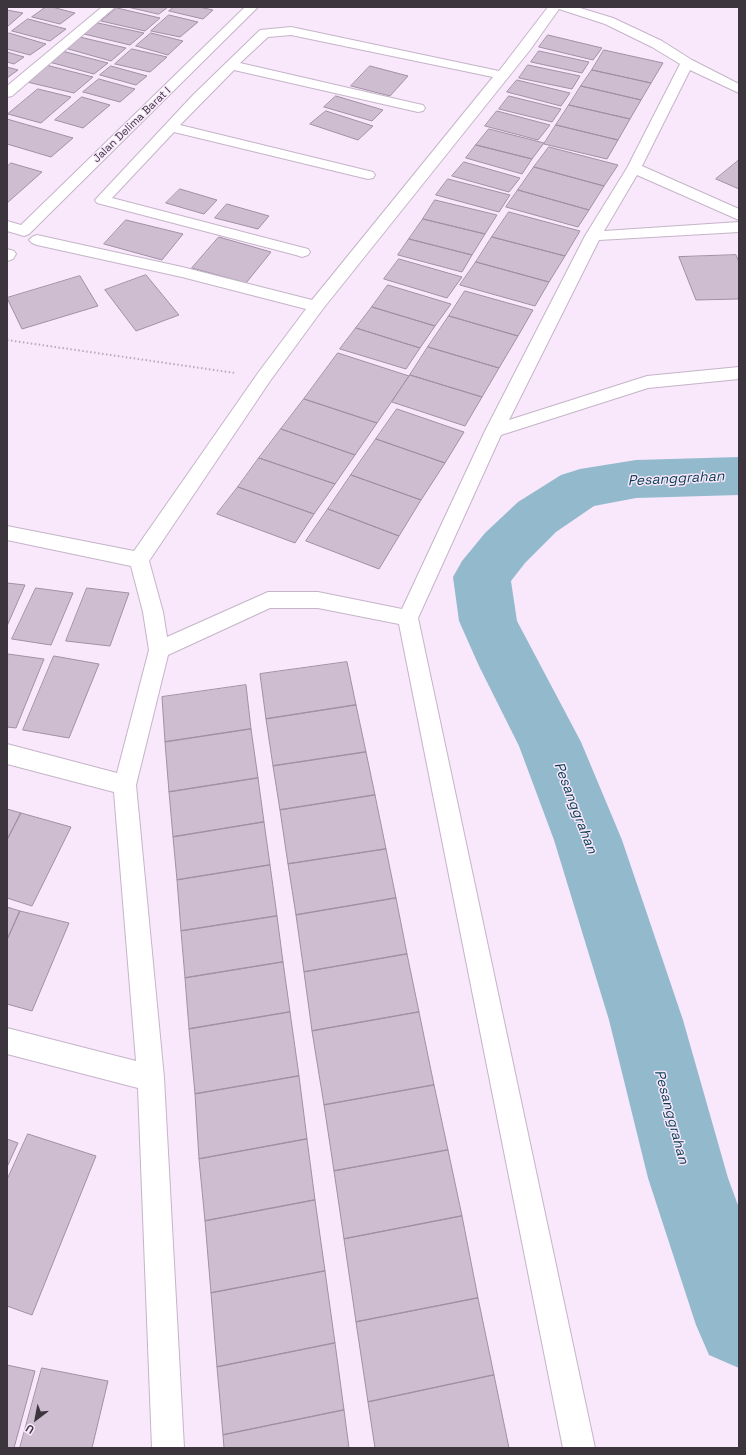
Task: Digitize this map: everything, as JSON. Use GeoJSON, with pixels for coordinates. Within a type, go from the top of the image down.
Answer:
{"type":"FeatureCollection","features":[{"type":"Feature","properties":{"kind":"street"},"geometry":{"type":"LineString","coordinates":[[7,93],[109,7]]}},
{"type":"Feature","properties":{"kind":"street","name":"Jalan Delima Barat I"},"geometry":{"type":"LineString","coordinates":[[7,226],[24,231],[252,7]]}},
{"type":"Feature","properties":{"kind":"street"},"geometry":{"type":"LineString","coordinates":[[168,1448],[151,1078],[126,785],[159,650],[153,612],[139,560],[264,377],[316,306],[554,7]]}},
{"type":"Feature","properties":{"kind":"street"},"geometry":{"type":"LineString","coordinates":[[564,7],[609,21],[657,44],[687,63],[739,89]]}},
{"type":"Feature","properties":{"kind":"street"},"geometry":{"type":"LineString","coordinates":[[302,252],[102,200],[230,65],[264,33],[291,31],[501,75]]}},
{"type":"Feature","properties":{"kind":"street"},"geometry":{"type":"LineString","coordinates":[[579,1448],[408,618],[494,431],[592,236],[634,168],[687,63]]}},
{"type":"Feature","properties":{"kind":"street"},"geometry":{"type":"LineString","coordinates":[[230,65],[418,108]]}},
{"type":"Feature","properties":{"kind":"street"},"geometry":{"type":"LineString","coordinates":[[171,127],[368,174]]}},
{"type":"Feature","properties":{"kind":"street"},"geometry":{"type":"LineString","coordinates":[[634,168],[739,215]]}},
{"type":"Feature","properties":{"kind":"street"},"geometry":{"type":"LineString","coordinates":[[592,236],[739,227]]}},
{"type":"Feature","properties":{"kind":"street"},"geometry":{"type":"LineString","coordinates":[[37,240],[182,272],[316,306]]}},
{"type":"Feature","properties":{"kind":"street"},"geometry":{"type":"LineString","coordinates":[[494,431],[647,382],[739,373]]}},
{"type":"Feature","properties":{"kind":"street"},"geometry":{"type":"LineString","coordinates":[[7,534],[139,560]]}},
{"type":"Feature","properties":{"kind":"street"},"geometry":{"type":"LineString","coordinates":[[159,650],[268,600],[318,600],[408,618]]}},
{"type":"Feature","properties":{"kind":"street"},"geometry":{"type":"LineString","coordinates":[[7,754],[126,785]]}},
{"type":"Feature","properties":{"kind":"street"},"geometry":{"type":"LineString","coordinates":[[7,1041],[151,1078]]}},
{"type":"Feature","properties":{"kind":"path"},"geometry":{"type":"LineString","coordinates":[[7,340],[264,377]]}},
{"type":"Feature","properties":{"kind":"building"},"geometry":{"type":"Polygon","coordinates":[[[46,7],[52,7],[75,13],[60,24],[32,17],[46,7]]]}},
{"type":"Feature","properties":{"kind":"building"},"geometry":{"type":"Polygon","coordinates":[[[128,7],[168,7],[159,14],[128,7]]]}},
{"type":"Feature","properties":{"kind":"building"},"geometry":{"type":"Polygon","coordinates":[[[174,7],[199,7],[213,10],[203,19],[169,11],[174,7]]]}},
{"type":"Feature","properties":{"kind":"building"},"geometry":{"type":"Polygon","coordinates":[[[117,8],[160,18],[145,31],[101,21],[117,8]]]}},
{"type":"Feature","properties":{"kind":"building"},"geometry":{"type":"Polygon","coordinates":[[[7,10],[23,13],[7,27],[7,10]]]}},
{"type":"Feature","properties":{"kind":"building"},"geometry":{"type":"Polygon","coordinates":[[[169,15],[198,22],[180,37],[151,31],[169,15]]]}},
{"type":"Feature","properties":{"kind":"building"},"geometry":{"type":"Polygon","coordinates":[[[28,19],[66,29],[50,41],[12,31],[28,19]]]}},
{"type":"Feature","properties":{"kind":"building"},"geometry":{"type":"Polygon","coordinates":[[[98,23],[144,33],[130,45],[84,34],[98,23]]]}},
{"type":"Feature","properties":{"kind":"building"},"geometry":{"type":"Polygon","coordinates":[[[9,33],[46,44],[30,55],[7,49],[7,35],[9,33]]]}},
{"type":"Feature","properties":{"kind":"building"},"geometry":{"type":"Polygon","coordinates":[[[151,33],[183,41],[168,55],[136,46],[151,33]]]}},
{"type":"Feature","properties":{"kind":"building"},"geometry":{"type":"Polygon","coordinates":[[[548,35],[602,48],[593,60],[539,47],[548,35]]]}},
{"type":"Feature","properties":{"kind":"building"},"geometry":{"type":"Polygon","coordinates":[[[80,37],[126,48],[111,61],[65,48],[80,37]]]}},
{"type":"Feature","properties":{"kind":"building"},"geometry":{"type":"Polygon","coordinates":[[[132,49],[167,57],[150,72],[115,64],[132,49]]]}},
{"type":"Feature","properties":{"kind":"building"},"geometry":{"type":"Polygon","coordinates":[[[604,50],[663,63],[651,83],[592,70],[604,50]]]}},
{"type":"Feature","properties":{"kind":"building"},"geometry":{"type":"Polygon","coordinates":[[[62,51],[108,63],[94,74],[49,62],[62,51]]]}},
{"type":"Feature","properties":{"kind":"building"},"geometry":{"type":"Polygon","coordinates":[[[539,51],[589,62],[582,73],[531,62],[539,51]]]}},
{"type":"Feature","properties":{"kind":"building"},"geometry":{"type":"Polygon","coordinates":[[[7,52],[24,57],[14,64],[7,62],[7,52]]]}},
{"type":"Feature","properties":{"kind":"building"},"geometry":{"type":"Polygon","coordinates":[[[46,65],[93,77],[74,93],[27,82],[46,65]]]}},
{"type":"Feature","properties":{"kind":"building"},"geometry":{"type":"Polygon","coordinates":[[[528,65],[580,76],[572,89],[519,78],[528,65]]]}},
{"type":"Feature","properties":{"kind":"building"},"geometry":{"type":"Polygon","coordinates":[[[111,66],[147,76],[136,85],[100,75],[111,66]]]}},
{"type":"Feature","properties":{"kind":"building"},"geometry":{"type":"Polygon","coordinates":[[[370,66],[408,76],[390,96],[351,86],[370,66]]]}},
{"type":"Feature","properties":{"kind":"building"},"geometry":{"type":"Polygon","coordinates":[[[7,67],[18,70],[7,78],[7,67]]]}},
{"type":"Feature","properties":{"kind":"building"},"geometry":{"type":"Polygon","coordinates":[[[592,70],[651,83],[641,100],[581,86],[592,70]]]}},
{"type":"Feature","properties":{"kind":"building"},"geometry":{"type":"Polygon","coordinates":[[[99,79],[135,89],[120,102],[83,92],[99,79]]]}},
{"type":"Feature","properties":{"kind":"building"},"geometry":{"type":"Polygon","coordinates":[[[517,80],[570,93],[561,106],[507,92],[517,80]]]}},
{"type":"Feature","properties":{"kind":"building"},"geometry":{"type":"Polygon","coordinates":[[[581,86],[641,100],[630,119],[569,105],[581,86]]]}},
{"type":"Feature","properties":{"kind":"building"},"geometry":{"type":"Polygon","coordinates":[[[38,89],[71,97],[41,123],[8,114],[38,89]]]}},
{"type":"Feature","properties":{"kind":"building"},"geometry":{"type":"Polygon","coordinates":[[[336,96],[383,110],[372,121],[324,107],[336,96]]]}},
{"type":"Feature","properties":{"kind":"building"},"geometry":{"type":"Polygon","coordinates":[[[509,96],[561,109],[552,122],[499,109],[509,96]]]}},
{"type":"Feature","properties":{"kind":"building"},"geometry":{"type":"Polygon","coordinates":[[[82,97],[110,105],[83,128],[55,120],[82,97]]]}},
{"type":"Feature","properties":{"kind":"building"},"geometry":{"type":"Polygon","coordinates":[[[569,105],[630,119],[618,140],[556,125],[569,105]]]}},
{"type":"Feature","properties":{"kind":"building"},"geometry":{"type":"Polygon","coordinates":[[[326,111],[373,126],[358,140],[310,124],[326,111]]]}},
{"type":"Feature","properties":{"kind":"building"},"geometry":{"type":"Polygon","coordinates":[[[497,111],[550,125],[538,140],[485,126],[497,111]]]}},
{"type":"Feature","properties":{"kind":"building"},"geometry":{"type":"Polygon","coordinates":[[[7,119],[73,138],[51,157],[7,144],[7,119]]]}},
{"type":"Feature","properties":{"kind":"building"},"geometry":{"type":"Polygon","coordinates":[[[556,125],[618,140],[607,159],[544,144],[556,125]]]}},
{"type":"Feature","properties":{"kind":"building"},"geometry":{"type":"Polygon","coordinates":[[[489,129],[544,143],[532,159],[476,145],[489,129]]]}},
{"type":"Feature","properties":{"kind":"building"},"geometry":{"type":"Polygon","coordinates":[[[476,145],[532,159],[522,174],[466,158],[476,145]]]}},
{"type":"Feature","properties":{"kind":"building"},"geometry":{"type":"Polygon","coordinates":[[[549,147],[618,165],[604,186],[534,167],[549,147]]]}},
{"type":"Feature","properties":{"kind":"building"},"geometry":{"type":"Polygon","coordinates":[[[739,160],[739,189],[716,179],[739,160]]]}},
{"type":"Feature","properties":{"kind":"building"},"geometry":{"type":"Polygon","coordinates":[[[464,162],[520,178],[509,192],[452,176],[464,162]]]}},
{"type":"Feature","properties":{"kind":"building"},"geometry":{"type":"Polygon","coordinates":[[[11,163],[42,172],[7,203],[7,167],[11,163]]]}},
{"type":"Feature","properties":{"kind":"building"},"geometry":{"type":"Polygon","coordinates":[[[534,167],[604,186],[589,210],[518,190],[534,167]]]}},
{"type":"Feature","properties":{"kind":"building"},"geometry":{"type":"Polygon","coordinates":[[[448,179],[510,195],[499,212],[436,195],[448,179]]]}},
{"type":"Feature","properties":{"kind":"building"},"geometry":{"type":"Polygon","coordinates":[[[180,189],[217,200],[204,214],[166,203],[180,189]]]}},
{"type":"Feature","properties":{"kind":"building"},"geometry":{"type":"Polygon","coordinates":[[[518,190],[589,210],[578,227],[506,207],[518,190]]]}},
{"type":"Feature","properties":{"kind":"building"},"geometry":{"type":"Polygon","coordinates":[[[435,200],[497,215],[485,234],[423,219],[435,200]]]}},
{"type":"Feature","properties":{"kind":"building"},"geometry":{"type":"Polygon","coordinates":[[[227,204],[269,216],[258,229],[215,218],[227,204]]]}},
{"type":"Feature","properties":{"kind":"building"},"geometry":{"type":"Polygon","coordinates":[[[509,212],[580,231],[565,256],[492,237],[509,212]]]}},
{"type":"Feature","properties":{"kind":"building"},"geometry":{"type":"Polygon","coordinates":[[[423,219],[485,234],[472,255],[409,239],[423,219]]]}},
{"type":"Feature","properties":{"kind":"building"},"geometry":{"type":"Polygon","coordinates":[[[126,220],[183,234],[162,260],[104,244],[126,220]]]}},
{"type":"Feature","properties":{"kind":"building"},"geometry":{"type":"Polygon","coordinates":[[[219,237],[271,252],[246,283],[192,268],[219,237]]]}},
{"type":"Feature","properties":{"kind":"building"},"geometry":{"type":"Polygon","coordinates":[[[492,237],[565,256],[549,282],[476,262],[492,237]]]}},
{"type":"Feature","properties":{"kind":"building"},"geometry":{"type":"Polygon","coordinates":[[[409,239],[472,255],[462,272],[398,255],[409,239]]]}},
{"type":"Feature","properties":{"kind":"building"},"geometry":{"type":"Polygon","coordinates":[[[736,255],[739,262],[739,299],[696,300],[679,257],[736,255]]]}},
{"type":"Feature","properties":{"kind":"building"},"geometry":{"type":"Polygon","coordinates":[[[399,259],[462,277],[447,298],[384,279],[399,259]]]}},
{"type":"Feature","properties":{"kind":"building"},"geometry":{"type":"Polygon","coordinates":[[[476,262],[549,282],[535,306],[460,285],[476,262]]]}},
{"type":"Feature","properties":{"kind":"building"},"geometry":{"type":"Polygon","coordinates":[[[146,275],[179,315],[136,331],[105,290],[146,275]]]}},
{"type":"Feature","properties":{"kind":"building"},"geometry":{"type":"Polygon","coordinates":[[[80,276],[98,306],[22,329],[7,298],[80,276]]]}},
{"type":"Feature","properties":{"kind":"building"},"geometry":{"type":"Polygon","coordinates":[[[388,285],[451,304],[435,326],[372,307],[388,285]]]}},
{"type":"Feature","properties":{"kind":"building"},"geometry":{"type":"Polygon","coordinates":[[[465,291],[533,310],[518,336],[449,316],[465,291]]]}},
{"type":"Feature","properties":{"kind":"building"},"geometry":{"type":"Polygon","coordinates":[[[372,307],[435,326],[420,348],[356,328],[372,307]]]}},
{"type":"Feature","properties":{"kind":"building"},"geometry":{"type":"Polygon","coordinates":[[[449,316],[518,336],[499,368],[428,347],[449,316]]]}},
{"type":"Feature","properties":{"kind":"building"},"geometry":{"type":"Polygon","coordinates":[[[356,328],[420,348],[406,369],[340,349],[356,328]]]}},
{"type":"Feature","properties":{"kind":"building"},"geometry":{"type":"Polygon","coordinates":[[[428,347],[499,368],[482,397],[410,375],[428,347]]]}},
{"type":"Feature","properties":{"kind":"building"},"geometry":{"type":"Polygon","coordinates":[[[338,353],[409,376],[377,423],[304,399],[338,353]]]}},
{"type":"Feature","properties":{"kind":"building"},"geometry":{"type":"Polygon","coordinates":[[[410,375],[482,397],[465,426],[392,402],[410,375]]]}},
{"type":"Feature","properties":{"kind":"building"},"geometry":{"type":"Polygon","coordinates":[[[304,399],[377,423],[355,455],[281,429],[304,399]]]}},
{"type":"Feature","properties":{"kind":"building"},"geometry":{"type":"Polygon","coordinates":[[[397,409],[464,432],[445,463],[376,439],[397,409]]]}},
{"type":"Feature","properties":{"kind":"building"},"geometry":{"type":"Polygon","coordinates":[[[281,429],[355,455],[335,484],[259,458],[281,429]]]}},
{"type":"Feature","properties":{"kind":"building"},"geometry":{"type":"Polygon","coordinates":[[[376,439],[445,463],[421,500],[351,475],[376,439]]]}},
{"type":"Feature","properties":{"kind":"building"},"geometry":{"type":"Polygon","coordinates":[[[259,458],[335,484],[314,514],[238,487],[259,458]]]}},
{"type":"Feature","properties":{"kind":"building"},"geometry":{"type":"Polygon","coordinates":[[[351,475],[421,500],[399,536],[328,509],[351,475]]]}},
{"type":"Feature","properties":{"kind":"building"},"geometry":{"type":"Polygon","coordinates":[[[238,487],[314,514],[295,543],[217,514],[238,487]]]}},
{"type":"Feature","properties":{"kind":"building"},"geometry":{"type":"Polygon","coordinates":[[[328,509],[399,536],[379,569],[306,541],[328,509]]]}},
{"type":"Feature","properties":{"kind":"building"},"geometry":{"type":"Polygon","coordinates":[[[7,583],[25,585],[7,626],[7,583]]]}},
{"type":"Feature","properties":{"kind":"building"},"geometry":{"type":"Polygon","coordinates":[[[36,588],[73,593],[51,645],[12,639],[36,588]]]}},
{"type":"Feature","properties":{"kind":"building"},"geometry":{"type":"Polygon","coordinates":[[[87,588],[129,593],[110,646],[66,641],[87,588]]]}},
{"type":"Feature","properties":{"kind":"building"},"geometry":{"type":"Polygon","coordinates":[[[8,654],[44,659],[16,728],[7,727],[8,654]]]}},
{"type":"Feature","properties":{"kind":"building"},"geometry":{"type":"Polygon","coordinates":[[[54,656],[99,664],[69,738],[23,730],[54,656]]]}},
{"type":"Feature","properties":{"kind":"building"},"geometry":{"type":"Polygon","coordinates":[[[347,662],[356,705],[266,719],[260,674],[347,662]]]}},
{"type":"Feature","properties":{"kind":"building"},"geometry":{"type":"Polygon","coordinates":[[[246,685],[251,729],[165,742],[162,697],[246,685]]]}},
{"type":"Feature","properties":{"kind":"building"},"geometry":{"type":"Polygon","coordinates":[[[356,705],[366,752],[273,766],[266,719],[356,705]]]}},
{"type":"Feature","properties":{"kind":"building"},"geometry":{"type":"Polygon","coordinates":[[[251,729],[258,778],[169,792],[165,742],[251,729]]]}},
{"type":"Feature","properties":{"kind":"building"},"geometry":{"type":"Polygon","coordinates":[[[366,752],[375,795],[280,810],[273,766],[366,752]]]}},
{"type":"Feature","properties":{"kind":"building"},"geometry":{"type":"Polygon","coordinates":[[[258,778],[264,822],[173,837],[169,792],[258,778]]]}},
{"type":"Feature","properties":{"kind":"building"},"geometry":{"type":"Polygon","coordinates":[[[375,795],[386,849],[288,864],[280,810],[375,795]]]}},
{"type":"Feature","properties":{"kind":"building"},"geometry":{"type":"Polygon","coordinates":[[[7,809],[21,813],[7,840],[7,809]]]}},
{"type":"Feature","properties":{"kind":"building"},"geometry":{"type":"Polygon","coordinates":[[[21,813],[71,827],[32,906],[7,898],[7,840],[21,813]]]}},
{"type":"Feature","properties":{"kind":"building"},"geometry":{"type":"Polygon","coordinates":[[[264,822],[270,865],[177,880],[173,837],[264,822]]]}},
{"type":"Feature","properties":{"kind":"building"},"geometry":{"type":"Polygon","coordinates":[[[386,849],[396,898],[296,915],[288,864],[386,849]]]}},
{"type":"Feature","properties":{"kind":"building"},"geometry":{"type":"Polygon","coordinates":[[[270,865],[277,916],[181,931],[177,880],[270,865]]]}},
{"type":"Feature","properties":{"kind":"building"},"geometry":{"type":"Polygon","coordinates":[[[396,898],[407,954],[304,972],[296,915],[396,898]]]}},
{"type":"Feature","properties":{"kind":"building"},"geometry":{"type":"Polygon","coordinates":[[[7,907],[20,911],[7,940],[7,907]]]}},
{"type":"Feature","properties":{"kind":"building"},"geometry":{"type":"Polygon","coordinates":[[[20,911],[69,923],[32,1011],[7,1004],[7,940],[20,911]]]}},
{"type":"Feature","properties":{"kind":"building"},"geometry":{"type":"Polygon","coordinates":[[[277,916],[283,962],[185,978],[181,931],[277,916]]]}},
{"type":"Feature","properties":{"kind":"building"},"geometry":{"type":"Polygon","coordinates":[[[407,954],[419,1012],[312,1031],[304,972],[407,954]]]}},
{"type":"Feature","properties":{"kind":"building"},"geometry":{"type":"Polygon","coordinates":[[[283,962],[290,1012],[189,1029],[185,978],[283,962]]]}},
{"type":"Feature","properties":{"kind":"building"},"geometry":{"type":"Polygon","coordinates":[[[290,1012],[299,1076],[195,1094],[189,1029],[290,1012]]]}},
{"type":"Feature","properties":{"kind":"building"},"geometry":{"type":"Polygon","coordinates":[[[419,1012],[434,1085],[324,1105],[312,1031],[419,1012]]]}},
{"type":"Feature","properties":{"kind":"building"},"geometry":{"type":"Polygon","coordinates":[[[299,1076],[307,1139],[199,1159],[195,1094],[299,1076]]]}},
{"type":"Feature","properties":{"kind":"building"},"geometry":{"type":"Polygon","coordinates":[[[434,1085],[448,1150],[334,1171],[324,1105],[434,1085]]]}},
{"type":"Feature","properties":{"kind":"building"},"geometry":{"type":"Polygon","coordinates":[[[28,1134],[96,1156],[32,1315],[7,1306],[7,1180],[28,1134]]]}},
{"type":"Feature","properties":{"kind":"building"},"geometry":{"type":"Polygon","coordinates":[[[7,1139],[18,1143],[7,1167],[7,1139]]]}},
{"type":"Feature","properties":{"kind":"building"},"geometry":{"type":"Polygon","coordinates":[[[307,1139],[315,1200],[205,1221],[199,1159],[307,1139]]]}},
{"type":"Feature","properties":{"kind":"building"},"geometry":{"type":"Polygon","coordinates":[[[448,1150],[462,1216],[344,1239],[334,1171],[448,1150]]]}},
{"type":"Feature","properties":{"kind":"building"},"geometry":{"type":"Polygon","coordinates":[[[315,1200],[325,1271],[211,1293],[205,1221],[315,1200]]]}},
{"type":"Feature","properties":{"kind":"building"},"geometry":{"type":"Polygon","coordinates":[[[462,1216],[478,1298],[356,1322],[344,1239],[462,1216]]]}},
{"type":"Feature","properties":{"kind":"building"},"geometry":{"type":"Polygon","coordinates":[[[325,1271],[335,1343],[217,1367],[211,1293],[325,1271]]]}},
{"type":"Feature","properties":{"kind":"building"},"geometry":{"type":"Polygon","coordinates":[[[478,1298],[494,1375],[368,1402],[356,1322],[478,1298]]]}},
{"type":"Feature","properties":{"kind":"building"},"geometry":{"type":"Polygon","coordinates":[[[335,1343],[344,1410],[223,1435],[217,1367],[335,1343]]]}},
{"type":"Feature","properties":{"kind":"building"},"geometry":{"type":"Polygon","coordinates":[[[7,1365],[35,1371],[14,1448],[7,1448],[7,1365]]]}},
{"type":"Feature","properties":{"kind":"building"},"geometry":{"type":"Polygon","coordinates":[[[42,1368],[108,1381],[92,1448],[20,1448],[42,1368]]]}},
{"type":"Feature","properties":{"kind":"building"},"geometry":{"type":"Polygon","coordinates":[[[494,1375],[509,1448],[375,1448],[368,1402],[494,1375]]]}},
{"type":"Feature","properties":{"kind":"building"},"geometry":{"type":"Polygon","coordinates":[[[344,1410],[349,1448],[224,1448],[223,1435],[344,1410]]]}},
{"type":"Feature","properties":{"kind":"waterway","name":"Pesanggrahan"},"geometry":{"type":"LineString","coordinates":[[739,476],[636,479],[580,489],[537,517],[505,548],[482,577],[488,621],[509,666],[549,742],[588,840],[646,1020],[688,1178],[739,1325]]}}]}
